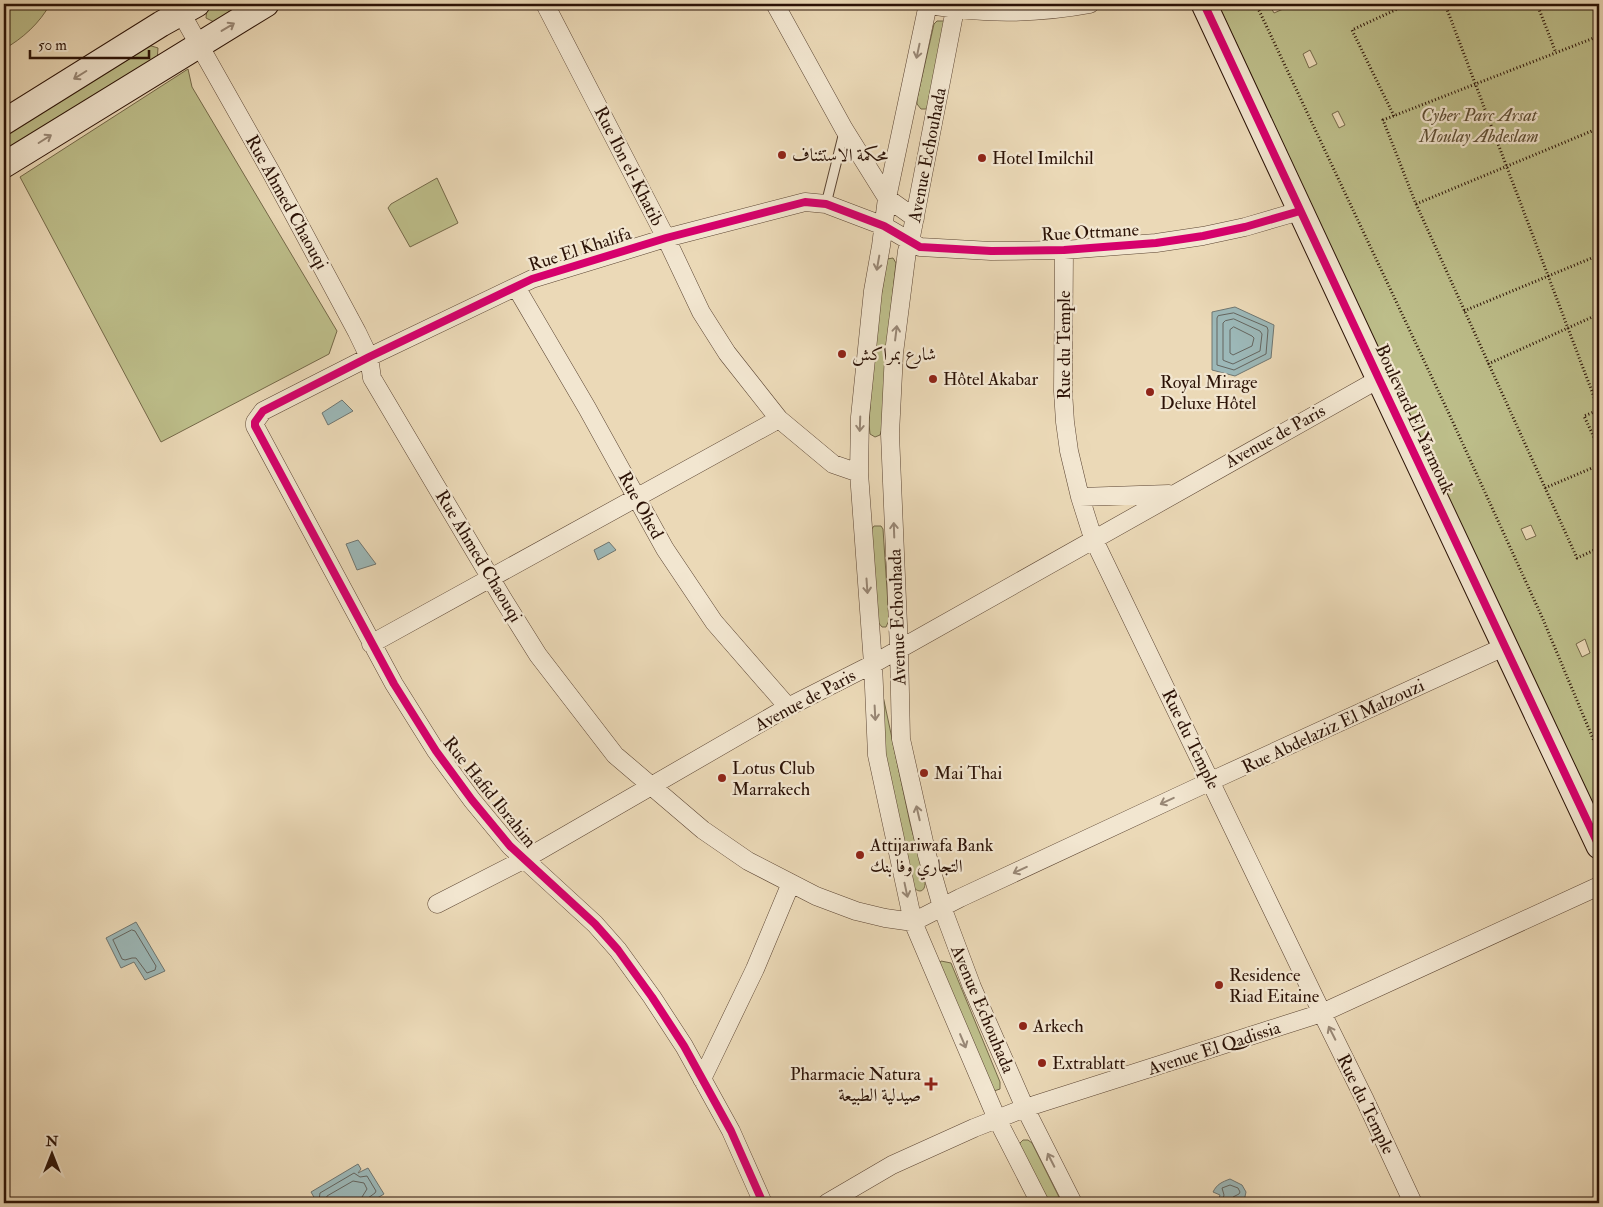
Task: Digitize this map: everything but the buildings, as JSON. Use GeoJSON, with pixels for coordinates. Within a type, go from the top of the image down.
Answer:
{"type":"FeatureCollection","features":[{"type":"Feature","properties":{"kind":"main road"},"geometry":{"type":"LineString","coordinates":[[4,165],[266,4]]}},
{"type":"Feature","properties":{"kind":"main road","name":"Boulevard El Yarmouk"},"geometry":{"type":"LineString","coordinates":[[1204,4],[1599,846]]}},
{"type":"Feature","properties":{"kind":"main road"},"geometry":{"type":"LineString","coordinates":[[4,122],[184,7]]}},
{"type":"Feature","properties":{"kind":"street","name":"Rue Ibn el-Khatib"},"geometry":{"type":"LineString","coordinates":[[546,4],[666,238],[701,312],[727,353],[779,419],[833,464],[859,474]]}},
{"type":"Feature","properties":{"kind":"street"},"geometry":{"type":"LineString","coordinates":[[775,4],[844,129],[887,198],[915,218]]}},
{"type":"Feature","properties":{"kind":"street"},"geometry":{"type":"LineString","coordinates":[[928,4],[1020,12],[1072,8],[1090,4]]}},
{"type":"Feature","properties":{"kind":"street","name":"Avenue Echouhada"},"geometry":{"type":"LineString","coordinates":[[928,4],[887,198],[873,291],[860,417],[859,474],[877,756],[912,922],[996,1119],[1040,1203]]}},
{"type":"Feature","properties":{"kind":"street","name":"Rue Ahmed Chaouqi"},"geometry":{"type":"LineString","coordinates":[[184,7],[199,45],[271,172],[369,357],[372,378],[543,662],[615,755],[703,830],[729,849],[816,896],[856,911],[912,922]]}},
{"type":"Feature","properties":{"kind":"street","name":"Avenue Echouhada"},"geometry":{"type":"LineString","coordinates":[[955,7],[907,251],[894,353],[890,434],[901,739],[927,855],[942,907],[972,987],[1025,1108],[1072,1203]]}},
{"type":"Feature","properties":{"kind":"street","name":"Rue El Khalifa"},"geometry":{"type":"LineString","coordinates":[[255,426],[255,422],[263,411],[369,357],[532,279],[666,238],[805,202],[826,204],[884,226]]}},
{"type":"Feature","properties":{"kind":"street","name":"Rue Ottmane"},"geometry":{"type":"LineString","coordinates":[[884,226],[920,247],[991,251],[1064,250],[1156,243],[1203,236],[1245,227],[1300,210]]}},
{"type":"Feature","properties":{"kind":"street","name":"Rue du Temple"},"geometry":{"type":"LineString","coordinates":[[1064,250],[1063,391],[1065,422],[1069,451],[1080,497],[1094,538],[1413,1203]]}},
{"type":"Feature","properties":{"kind":"street","name":"Rue Ohed"},"geometry":{"type":"LineString","coordinates":[[516,287],[665,549],[714,622],[788,707]]}},
{"type":"Feature","properties":{"kind":"street","name":"Avenue de Paris"},"geometry":{"type":"LineString","coordinates":[[437,904],[525,859],[788,707],[872,664],[1379,379]]}},
{"type":"Feature","properties":{"kind":"street"},"geometry":{"type":"LineString","coordinates":[[371,644],[779,419]]}},
{"type":"Feature","properties":{"kind":"street","name":"Rue Hafid Ibrahim"},"geometry":{"type":"LineString","coordinates":[[255,426],[371,644],[436,751],[510,846],[572,902],[618,950],[684,1046],[731,1131],[763,1203]]}},
{"type":"Feature","properties":{"kind":"street","name":"Avenue de Paris"},"geometry":{"type":"LineString","coordinates":[[1080,497],[1172,494]]}},
{"type":"Feature","properties":{"kind":"street","name":"Rue Abdelaziz El Malzouzi"},"geometry":{"type":"LineString","coordinates":[[942,907],[1506,646]]}},
{"type":"Feature","properties":{"kind":"street"},"geometry":{"type":"LineString","coordinates":[[702,1079],[755,969],[791,883]]}},
{"type":"Feature","properties":{"kind":"street","name":"Avenue El Qadissia"},"geometry":{"type":"LineString","coordinates":[[827,1203],[892,1165],[974,1128],[1025,1108],[1322,1013],[1599,886]]}},
{"type":"Feature","properties":{"kind":"street"},"geometry":{"type":"LineString","coordinates":[[912,922],[942,907]]}},
{"type":"Feature","properties":{"kind":"lane"},"geometry":{"type":"LineString","coordinates":[[826,204],[844,129]]}},
{"type":"Feature","properties":{"kind":"path"},"geometry":{"type":"LineString","coordinates":[[1256,4],[1451,418],[1542,617],[1599,753]]}},
{"type":"Feature","properties":{"kind":"path"},"geometry":{"type":"LineString","coordinates":[[1394,116],[1352,30],[1408,4]]}},
{"type":"Feature","properties":{"kind":"path"},"geometry":{"type":"LineString","coordinates":[[1445,4],[1599,410],[1584,416],[1599,448]]}},
{"type":"Feature","properties":{"kind":"path"},"geometry":{"type":"LineString","coordinates":[[1537,4],[1556,53]]}},
{"type":"Feature","properties":{"kind":"path"},"geometry":{"type":"LineString","coordinates":[[1599,36],[1383,120],[1416,204],[1576,558],[1599,548]]}},
{"type":"Feature","properties":{"kind":"path"},"geometry":{"type":"LineString","coordinates":[[1416,204],[1599,128]]}},
{"type":"Feature","properties":{"kind":"path"},"geometry":{"type":"LineString","coordinates":[[1464,311],[1599,255]]}},
{"type":"Feature","properties":{"kind":"path"},"geometry":{"type":"LineString","coordinates":[[1488,364],[1599,314]]}},
{"type":"Feature","properties":{"kind":"path"},"geometry":{"type":"LineString","coordinates":[[1545,488],[1599,465]]}},
{"type":"Feature","properties":{"kind":"green space"},"geometry":{"type":"Polygon","coordinates":[[[4,4],[50,4],[30,30],[4,49],[4,4]]]}},
{"type":"Feature","properties":{"kind":"green space"},"geometry":{"type":"Polygon","coordinates":[[[212,4],[251,4],[218,24],[206,18],[207,7],[212,4]]]}},
{"type":"Feature","properties":{"kind":"green space","name":"Cyber Parc Arsat Moulay Abdeslam"},"geometry":{"type":"Polygon","coordinates":[[[1218,4],[1269,4],[1274,13],[1290,6],[1289,4],[1599,4],[1599,823],[1218,4]],[[1310,50],[1303,54],[1309,68],[1317,64],[1310,50]],[[1338,111],[1332,114],[1339,128],[1345,125],[1338,111]],[[1531,525],[1521,529],[1526,540],[1536,536],[1531,525]],[[1585,639],[1576,644],[1582,657],[1590,653],[1585,639]]]}},
{"type":"Feature","properties":{"kind":"green space"},"geometry":{"type":"Polygon","coordinates":[[[937,21],[945,21],[930,103],[926,109],[921,109],[917,104],[917,99],[934,24],[937,21]]]}},
{"type":"Feature","properties":{"kind":"green space"},"geometry":{"type":"Polygon","coordinates":[[[145,44],[158,48],[157,62],[4,156],[4,131],[145,44]]]}},
{"type":"Feature","properties":{"kind":"green space"},"geometry":{"type":"Polygon","coordinates":[[[188,69],[192,87],[337,331],[329,354],[161,442],[20,177],[188,69]]]}},
{"type":"Feature","properties":{"kind":"green space"},"geometry":{"type":"Polygon","coordinates":[[[437,178],[458,223],[410,247],[388,208],[391,204],[437,178]]]}},
{"type":"Feature","properties":{"kind":"green space"},"geometry":{"type":"Polygon","coordinates":[[[893,258],[896,263],[887,346],[882,429],[880,435],[875,437],[870,434],[869,424],[874,340],[887,259],[893,258]]]}},
{"type":"Feature","properties":{"kind":"green space"},"geometry":{"type":"Polygon","coordinates":[[[874,526],[881,526],[883,529],[889,620],[886,627],[882,627],[877,621],[871,530],[874,526]]]}},
{"type":"Feature","properties":{"kind":"green space"},"geometry":{"type":"Polygon","coordinates":[[[872,692],[882,692],[910,823],[925,880],[925,887],[920,891],[912,886],[872,692]]]}},
{"type":"Feature","properties":{"kind":"green space"},"geometry":{"type":"Polygon","coordinates":[[[941,961],[951,963],[1000,1082],[1000,1089],[994,1091],[938,965],[941,961]]]}},
{"type":"Feature","properties":{"kind":"green space"},"geometry":{"type":"Polygon","coordinates":[[[1023,1140],[1028,1140],[1032,1143],[1062,1203],[1045,1203],[1019,1147],[1023,1140]]]}},
{"type":"Feature","properties":{"kind":"water"},"geometry":{"type":"Polygon","coordinates":[[[1235,307],[1274,325],[1271,358],[1235,376],[1212,370],[1212,312],[1235,307]]]}},
{"type":"Feature","properties":{"kind":"water"},"geometry":{"type":"Polygon","coordinates":[[[342,400],[353,411],[328,425],[322,413],[342,400]]]}},
{"type":"Feature","properties":{"kind":"water"},"geometry":{"type":"Polygon","coordinates":[[[358,540],[376,564],[357,570],[346,544],[358,540]]]}},
{"type":"Feature","properties":{"kind":"water"},"geometry":{"type":"Polygon","coordinates":[[[609,542],[616,550],[598,560],[594,550],[609,542]]]}},
{"type":"Feature","properties":{"kind":"water"},"geometry":{"type":"Polygon","coordinates":[[[136,922],[165,971],[145,980],[134,962],[121,968],[106,938],[136,922]]]}},
{"type":"Feature","properties":{"kind":"water"},"geometry":{"type":"Polygon","coordinates":[[[358,1164],[361,1169],[358,1173],[368,1168],[384,1194],[369,1203],[307,1203],[315,1199],[311,1192],[358,1164]]]}},
{"type":"Feature","properties":{"kind":"water"},"geometry":{"type":"Polygon","coordinates":[[[1230,1179],[1242,1185],[1246,1192],[1244,1201],[1237,1199],[1235,1203],[1217,1203],[1220,1195],[1213,1192],[1216,1187],[1230,1179]]]}},
{"type":"Feature","properties":{"kind":"cycle path"},"geometry":{"type":"LineString","coordinates":[[1204,4],[1599,846]]}},
{"type":"Feature","properties":{"kind":"cycle path"},"geometry":{"type":"LineString","coordinates":[[763,1203],[731,1131],[684,1046],[618,950],[595,924],[510,846],[472,800],[436,751],[394,684],[255,426],[255,422],[263,411],[369,357],[532,279],[666,238],[805,202],[826,204],[884,226],[920,247],[991,251],[1064,250],[1156,243],[1245,227],[1300,211]]}},
{"type":"Feature","properties":{"kind":"place","name":"محكمة الاستئناف"},"geometry":{"type":"Point","coordinates":[782,155]}},
{"type":"Feature","properties":{"kind":"place","name":"Hotel Imilchil"},"geometry":{"type":"Point","coordinates":[982,158]}},
{"type":"Feature","properties":{"kind":"place","name":"شارع بمراكش"},"geometry":{"type":"Point","coordinates":[842,354]}},
{"type":"Feature","properties":{"kind":"place","name":"Hôtel Akabar"},"geometry":{"type":"Point","coordinates":[933,379]}},
{"type":"Feature","properties":{"kind":"place","name":"Royal Mirage Deluxe Hôtel"},"geometry":{"type":"Point","coordinates":[1150,392]}},
{"type":"Feature","properties":{"kind":"place","name":"Mai Thai"},"geometry":{"type":"Point","coordinates":[924,773]}},
{"type":"Feature","properties":{"kind":"place","name":"Lotus Club Marrakech"},"geometry":{"type":"Point","coordinates":[722,778]}},
{"type":"Feature","properties":{"kind":"place","name":"Attijariwafa Bank التجاري وفا بنك"},"geometry":{"type":"Point","coordinates":[860,855]}},
{"type":"Feature","properties":{"kind":"place","name":"Residence Riad Eitaine"},"geometry":{"type":"Point","coordinates":[1219,985]}},
{"type":"Feature","properties":{"kind":"place","name":"Arkech"},"geometry":{"type":"Point","coordinates":[1023,1026]}},
{"type":"Feature","properties":{"kind":"place","name":"Extrablatt"},"geometry":{"type":"Point","coordinates":[1042,1063]}},
{"type":"Feature","properties":{"kind":"place","name":"Pharmacie Natura صيدلية الطبيعة"},"geometry":{"type":"Point","coordinates":[931,1084]}}]}
